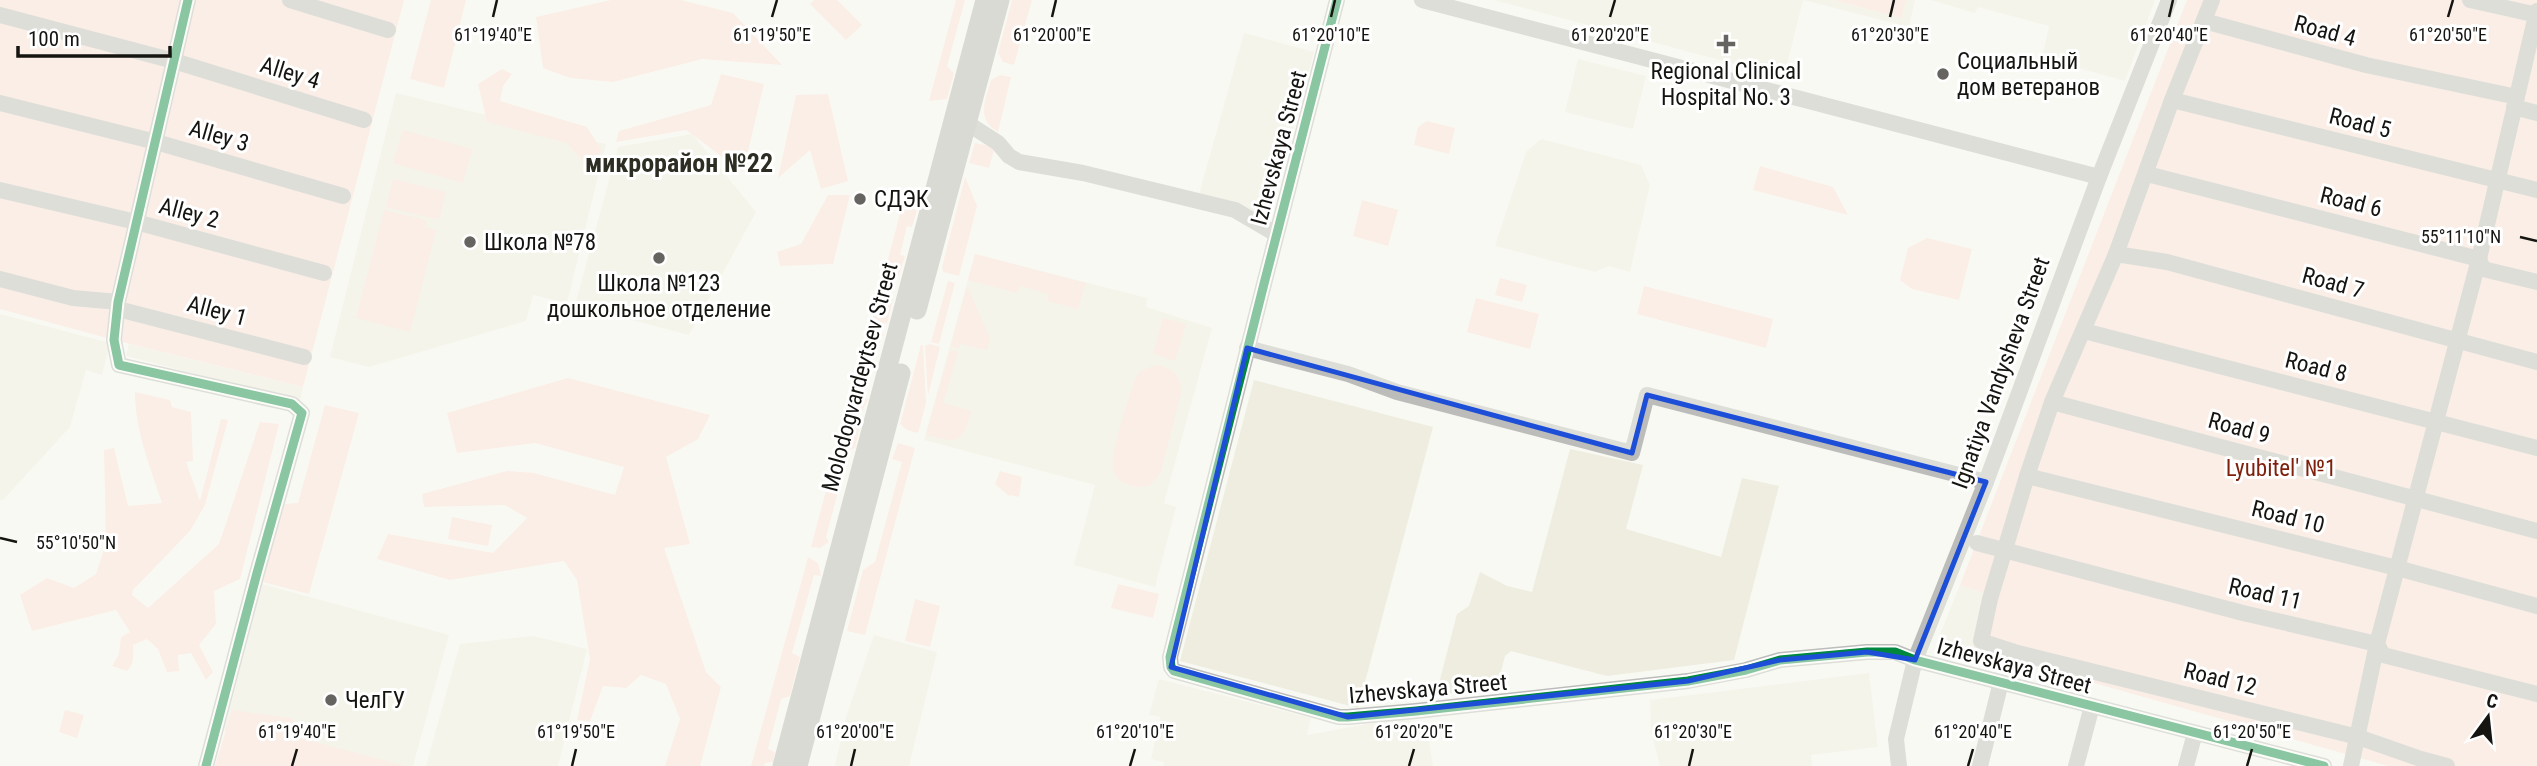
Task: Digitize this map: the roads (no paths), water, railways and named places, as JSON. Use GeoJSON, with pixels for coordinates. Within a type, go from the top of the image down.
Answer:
{"type":"FeatureCollection","features":[{"type":"Feature","properties":{"kind":"main road","name":"Molodogvardeytsev Street"},"geometry":{"type":"LineString","coordinates":[[798,766],[960,121],[985,0]]}},
{"type":"Feature","properties":{"kind":"main road","name":"Molodogvardeytsev Street"},"geometry":{"type":"LineString","coordinates":[[782,766],[960,121],[1000,0]]}},
{"type":"Feature","properties":{"kind":"street"},"geometry":{"type":"LineString","coordinates":[[188,0],[118,305],[114,340],[119,365],[283,401],[292,404],[302,413],[206,766]]}},
{"type":"Feature","properties":{"kind":"street"},"geometry":{"type":"LineString","coordinates":[[290,0],[388,30]]}},
{"type":"Feature","properties":{"kind":"street","name":"Izhevskaya Street"},"geometry":{"type":"LineString","coordinates":[[1337,0],[1170,657],[1171,667],[1179,673],[1339,717],[1348,717],[1688,681],[1746,670],[1780,660],[1895,652],[1915,660],[2195,733],[2283,761],[2324,766]]}},
{"type":"Feature","properties":{"kind":"street"},"geometry":{"type":"LineString","coordinates":[[1422,0],[2099,177]]}},
{"type":"Feature","properties":{"kind":"street","name":"Ignatiya Vandysheva Street"},"geometry":{"type":"LineString","coordinates":[[1899,766],[1896,739],[1915,660],[1986,482],[2099,177],[2169,0]]}},
{"type":"Feature","properties":{"kind":"street"},"geometry":{"type":"LineString","coordinates":[[2005,550],[2052,402],[2116,254],[2212,0]]}},
{"type":"Feature","properties":{"kind":"street"},"geometry":{"type":"LineString","coordinates":[[2351,766],[2377,644],[2479,258],[2537,14],[2470,0]]}},
{"type":"Feature","properties":{"kind":"street","name":"Alley 4"},"geometry":{"type":"LineString","coordinates":[[0,15],[174,61],[364,120]]}},
{"type":"Feature","properties":{"kind":"street","name":"Road 4"},"geometry":{"type":"LineString","coordinates":[[2204,22],[2516,102],[2537,113]]}},
{"type":"Feature","properties":{"kind":"street","name":"Road 5"},"geometry":{"type":"LineString","coordinates":[[2172,100],[2537,190]]}},
{"type":"Feature","properties":{"kind":"street","name":"Alley 3"},"geometry":{"type":"LineString","coordinates":[[0,103],[156,142],[343,196]]}},
{"type":"Feature","properties":{"kind":"street"},"geometry":{"type":"LineString","coordinates":[[960,121],[999,143],[1009,156],[1019,162],[1083,173],[1235,210],[1276,234]]}},
{"type":"Feature","properties":{"kind":"street","name":"Road 6"},"geometry":{"type":"LineString","coordinates":[[2147,174],[2479,258],[2483,269],[2537,282]]}},
{"type":"Feature","properties":{"kind":"street","name":"Alley 2"},"geometry":{"type":"LineString","coordinates":[[0,190],[136,222],[324,273]]}},
{"type":"Feature","properties":{"kind":"street","name":"Road 7"},"geometry":{"type":"LineString","coordinates":[[2116,254],[2167,262],[2537,362]]}},
{"type":"Feature","properties":{"kind":"street","name":"Alley 1"},"geometry":{"type":"LineString","coordinates":[[0,279],[73,298],[118,305],[304,357]]}},
{"type":"Feature","properties":{"kind":"street","name":"Road 8"},"geometry":{"type":"LineString","coordinates":[[2084,331],[2537,448]]}},
{"type":"Feature","properties":{"kind":"street"},"geometry":{"type":"LineString","coordinates":[[1247,348],[1348,374],[1397,392],[1632,453],[1647,395],[1986,482]]}},
{"type":"Feature","properties":{"kind":"street","name":"Road 9"},"geometry":{"type":"LineString","coordinates":[[2052,402],[2537,531]]}},
{"type":"Feature","properties":{"kind":"street","name":"Road 10"},"geometry":{"type":"LineString","coordinates":[[2027,475],[2537,606]]}},
{"type":"Feature","properties":{"kind":"street","name":"Road 11"},"geometry":{"type":"LineString","coordinates":[[1977,543],[2243,613],[2377,644],[2383,655],[2537,694]]}},
{"type":"Feature","properties":{"kind":"street","name":"Road 12"},"geometry":{"type":"LineString","coordinates":[[2005,550],[1990,599],[1982,641],[2018,653],[2358,737],[2447,766]]}},
{"type":"Feature","properties":{"kind":"street"},"geometry":{"type":"LineString","coordinates":[[1980,766],[2001,682]]}},
{"type":"Feature","properties":{"kind":"street"},"geometry":{"type":"LineString","coordinates":[[2076,766],[2092,706]]}},
{"type":"Feature","properties":{"kind":"street"},"geometry":{"type":"LineString","coordinates":[[2186,766],[2195,733]]}},
{"type":"Feature","properties":{"kind":"place","name":"Regional Clinical Hospital No. 3"},"geometry":{"type":"Point","coordinates":[1726,44]}},
{"type":"Feature","properties":{"kind":"place","name":"Социальный дом ветеранов"},"geometry":{"type":"Point","coordinates":[1943,74]}},
{"type":"Feature","properties":{"kind":"place","name":"СДЭК"},"geometry":{"type":"Point","coordinates":[860,199]}},
{"type":"Feature","properties":{"kind":"place","name":"Школа №78"},"geometry":{"type":"Point","coordinates":[470,242]}},
{"type":"Feature","properties":{"kind":"place","name":"Школа №123 дошкольное отделение"},"geometry":{"type":"Point","coordinates":[659,258]}},
{"type":"Feature","properties":{"kind":"place","name":"ЧелГУ"},"geometry":{"type":"Point","coordinates":[331,700]}},
{"type":"Feature","properties":{"kind":"district","name":"микрорайон №22"},"geometry":{"type":"Point","coordinates":[679,163]}},
{"type":"Feature","properties":{"kind":"park label","name":"Lyubitel' №1"},"geometry":{"type":"Point","coordinates":[2281,468]}}]}
